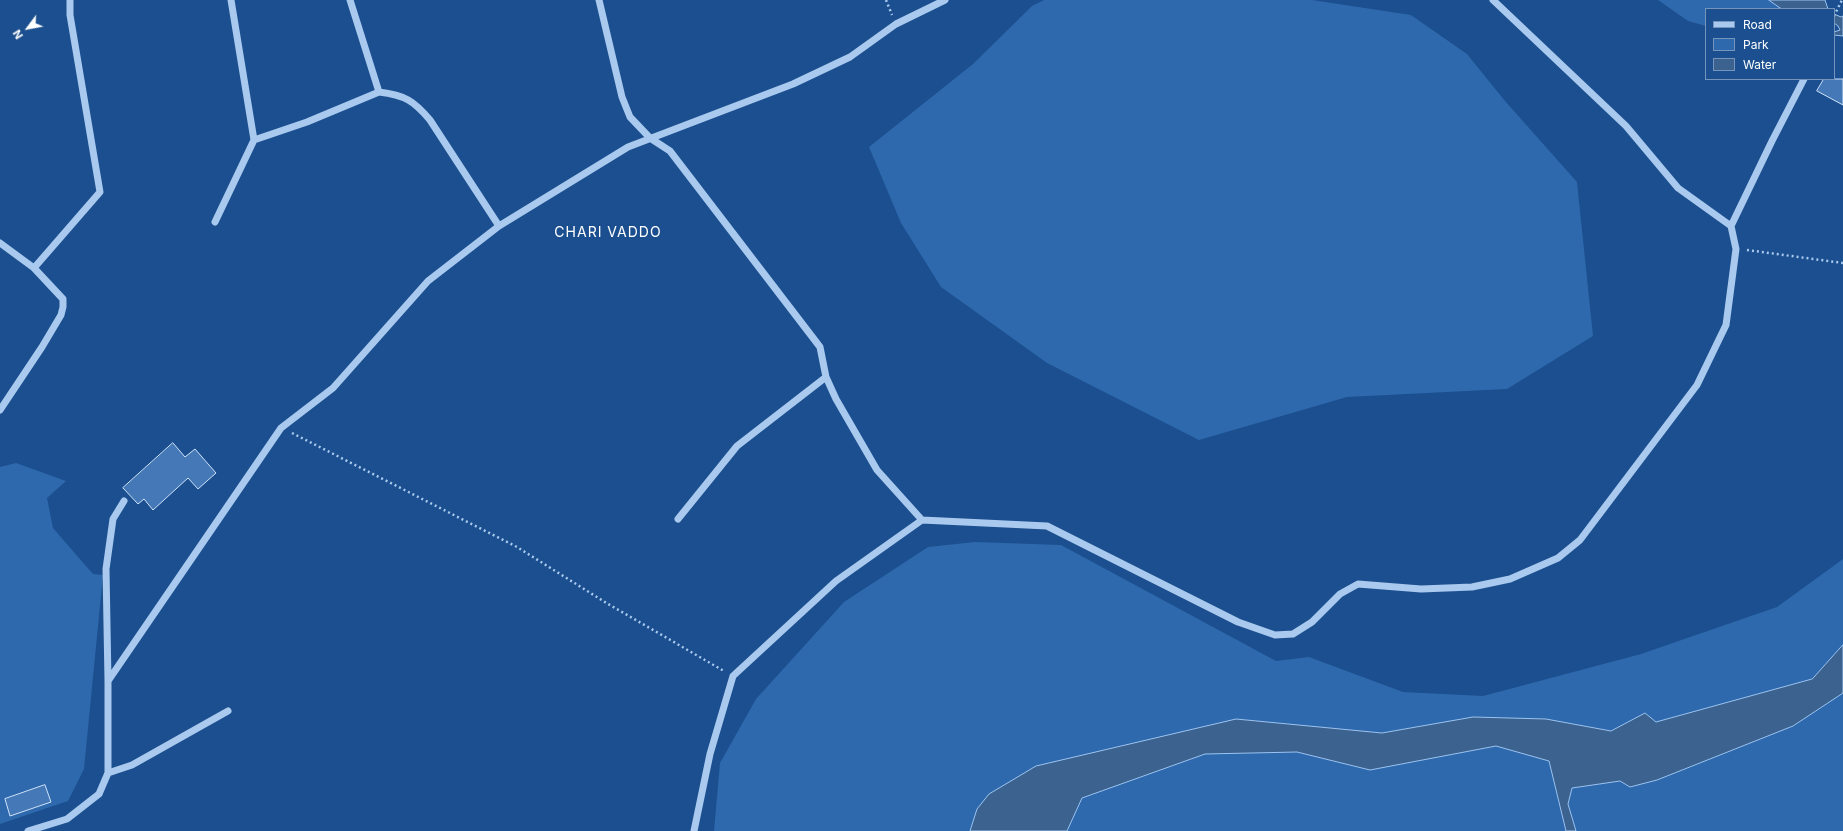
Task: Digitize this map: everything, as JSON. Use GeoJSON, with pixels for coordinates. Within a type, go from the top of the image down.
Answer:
{"type":"FeatureCollection","features":[{"type":"Feature","properties":{"kind":"street"},"geometry":{"type":"LineString","coordinates":[[34,268],[100,192],[70,15],[70,0]]}},
{"type":"Feature","properties":{"kind":"street"},"geometry":{"type":"LineString","coordinates":[[215,222],[254,140],[231,0]]}},
{"type":"Feature","properties":{"kind":"street"},"geometry":{"type":"LineString","coordinates":[[350,0],[379,92]]}},
{"type":"Feature","properties":{"kind":"street"},"geometry":{"type":"LineString","coordinates":[[599,0],[622,97],[630,116],[650,138],[670,151],[820,347],[826,377],[836,399],[877,470],[922,520]]}},
{"type":"Feature","properties":{"kind":"street"},"geometry":{"type":"LineString","coordinates":[[108,681],[281,428],[333,388],[428,281],[499,226],[628,147],[800,80],[850,57],[896,24],[945,0]]}},
{"type":"Feature","properties":{"kind":"street"},"geometry":{"type":"LineString","coordinates":[[1493,0],[1626,126],[1678,188],[1731,226]]}},
{"type":"Feature","properties":{"kind":"street"},"geometry":{"type":"LineString","coordinates":[[694,831],[710,754],[733,676],[836,581],[922,520],[1047,526],[1238,622],[1275,635],[1293,634],[1312,622],[1340,594],[1358,584],[1421,589],[1472,587],[1510,579],[1558,558],[1580,540],[1696,385],[1726,325],[1736,249],[1731,226],[1772,140],[1803,80]]}},
{"type":"Feature","properties":{"kind":"street"},"geometry":{"type":"LineString","coordinates":[[254,140],[307,122],[379,92],[405,97],[420,108],[430,120],[499,226]]}},
{"type":"Feature","properties":{"kind":"street"},"geometry":{"type":"LineString","coordinates":[[0,243],[34,268],[62,299],[62,314],[0,410]]}},
{"type":"Feature","properties":{"kind":"street"},"geometry":{"type":"LineString","coordinates":[[678,520],[737,446],[826,377]]}},
{"type":"Feature","properties":{"kind":"street"},"geometry":{"type":"LineString","coordinates":[[28,831],[67,818],[99,794],[108,773],[106,569],[113,519],[124,501]]}},
{"type":"Feature","properties":{"kind":"street"},"geometry":{"type":"LineString","coordinates":[[108,773],[132,765],[228,711]]}},
{"type":"Feature","properties":{"kind":"path"},"geometry":{"type":"LineString","coordinates":[[886,0],[896,24]]}},
{"type":"Feature","properties":{"kind":"path"},"geometry":{"type":"LineString","coordinates":[[1835,14],[1842,0]]}},
{"type":"Feature","properties":{"kind":"path"},"geometry":{"type":"LineString","coordinates":[[1736,249],[1843,263]]}},
{"type":"Feature","properties":{"kind":"path"},"geometry":{"type":"LineString","coordinates":[[281,428],[517,547],[608,604],[733,676]]}},
{"type":"Feature","properties":{"kind":"green space"},"geometry":{"type":"Polygon","coordinates":[[[1044,0],[1312,0],[1411,15],[1467,54],[1505,101],[1577,182],[1593,336],[1507,389],[1347,397],[1199,440],[1047,363],[941,287],[901,223],[869,147],[973,64],[1032,6],[1044,0]]]}},
{"type":"Feature","properties":{"kind":"green space"},"geometry":{"type":"Polygon","coordinates":[[[1658,0],[1769,0],[1781,8],[1705,8],[1705,26],[1688,21],[1658,0]]]}},
{"type":"Feature","properties":{"kind":"green space"},"geometry":{"type":"Polygon","coordinates":[[[16,463],[66,481],[47,498],[53,528],[93,574],[103,575],[84,769],[68,801],[0,824],[0,467],[16,463]]]}},
{"type":"Feature","properties":{"kind":"green space"},"geometry":{"type":"Polygon","coordinates":[[[975,542],[1061,545],[1276,661],[1309,657],[1403,692],[1483,696],[1641,654],[1777,607],[1843,559],[1843,645],[1812,679],[1656,722],[1645,713],[1611,731],[1546,719],[1473,717],[1382,733],[1236,719],[977,809],[970,831],[714,831],[720,763],[756,699],[844,602],[928,547],[975,542]]]}},
{"type":"Feature","properties":{"kind":"green space"},"geometry":{"type":"Polygon","coordinates":[[[1843,693],[1843,831],[1576,831],[1568,804],[1572,788],[1620,781],[1630,787],[1657,780],[1793,726],[1843,693]]]}},
{"type":"Feature","properties":{"kind":"green space"},"geometry":{"type":"Polygon","coordinates":[[[1496,746],[1549,761],[1566,831],[1067,831],[1082,798],[1205,754],[1297,752],[1370,770],[1496,746]]]}},
{"type":"Feature","properties":{"kind":"water"},"geometry":{"type":"Polygon","coordinates":[[[1769,0],[1825,0],[1828,8],[1781,8],[1769,0]]]}},
{"type":"Feature","properties":{"kind":"water"},"geometry":{"type":"Polygon","coordinates":[[[1835,14],[1841,17],[1843,16],[1843,36],[1835,35],[1835,32],[1840,30],[1835,24],[1835,14]]]}},
{"type":"Feature","properties":{"kind":"water"},"geometry":{"type":"Polygon","coordinates":[[[1843,645],[1843,693],[1793,726],[1657,780],[1630,787],[1620,781],[1572,788],[1568,804],[1576,831],[1566,831],[1549,761],[1496,746],[1370,770],[1297,752],[1205,754],[1082,798],[1067,831],[970,831],[977,809],[989,794],[1036,766],[1236,719],[1382,733],[1473,717],[1546,719],[1611,731],[1645,713],[1656,722],[1812,679],[1843,645]]]}},
{"type":"Feature","properties":{"kind":"building"},"geometry":{"type":"Polygon","coordinates":[[[1843,79],[1843,105],[1817,91],[1823,80],[1843,79]]]}},
{"type":"Feature","properties":{"kind":"building"},"geometry":{"type":"Polygon","coordinates":[[[173,443],[185,457],[195,449],[216,473],[198,489],[188,478],[153,510],[144,499],[138,504],[123,488],[173,443]]]}},
{"type":"Feature","properties":{"kind":"building"},"geometry":{"type":"Polygon","coordinates":[[[45,785],[51,802],[10,816],[5,799],[45,785]]]}},
{"type":"Feature","properties":{"kind":"district","name":"CHARI VADDO"},"geometry":{"type":"Point","coordinates":[608,233]}}]}
